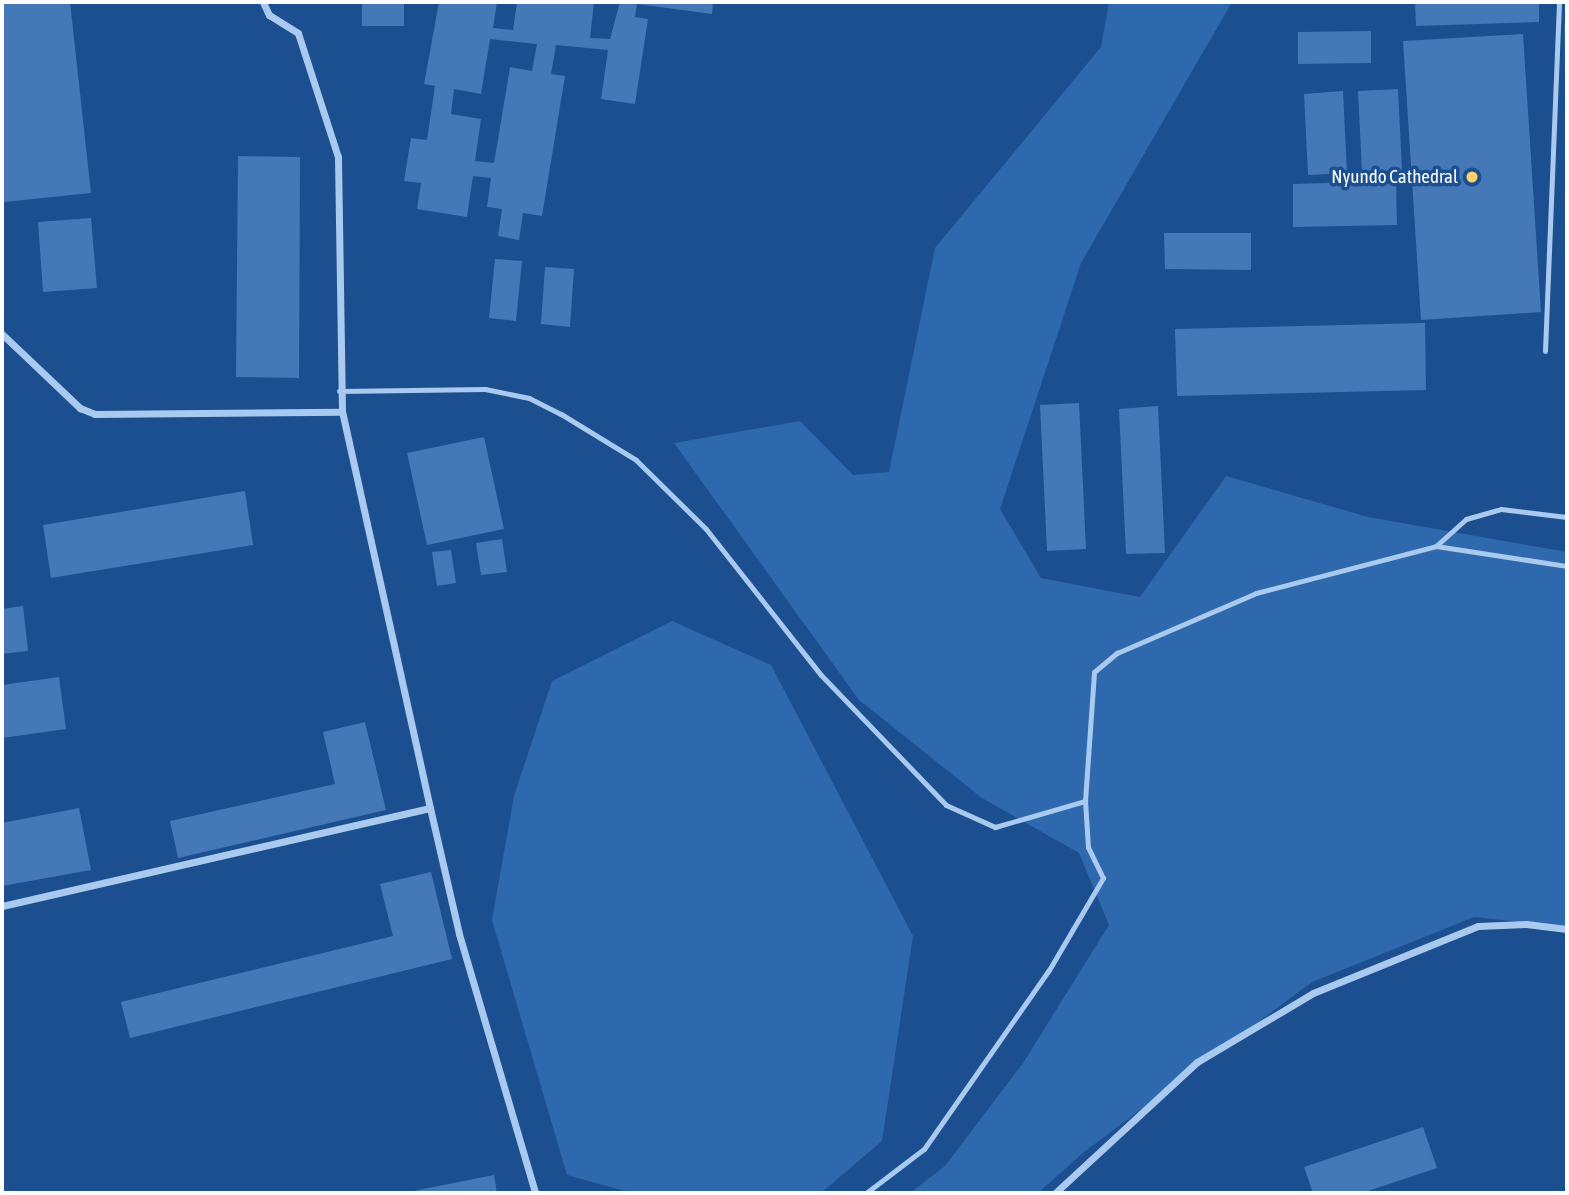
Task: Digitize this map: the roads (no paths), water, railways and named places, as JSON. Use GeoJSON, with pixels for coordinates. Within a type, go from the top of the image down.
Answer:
{"type":"FeatureCollection","features":[{"type":"Feature","properties":{"kind":"street"},"geometry":{"type":"LineString","coordinates":[[262,2],[269,15],[298,33],[338,157],[339,391],[342,412],[459,934],[535,1193]]}},
{"type":"Feature","properties":{"kind":"street"},"geometry":{"type":"LineString","coordinates":[[2,334],[80,408],[95,414],[342,412]]}},
{"type":"Feature","properties":{"kind":"street"},"geometry":{"type":"LineString","coordinates":[[2,906],[430,808]]}},
{"type":"Feature","properties":{"kind":"street"},"geometry":{"type":"LineString","coordinates":[[1055,1193],[1198,1062],[1313,993],[1478,926],[1526,924],[1567,929]]}},
{"type":"Feature","properties":{"kind":"lane"},"geometry":{"type":"LineString","coordinates":[[1545,351],[1559,2]]}},
{"type":"Feature","properties":{"kind":"lane"},"geometry":{"type":"LineString","coordinates":[[339,391],[485,389],[529,398],[561,414],[636,460],[706,529],[821,676],[946,805],[995,827],[1085,801]]}},
{"type":"Feature","properties":{"kind":"lane"},"geometry":{"type":"LineString","coordinates":[[1436,546],[1466,519],[1501,509],[1567,517]]}},
{"type":"Feature","properties":{"kind":"lane"},"geometry":{"type":"LineString","coordinates":[[866,1193],[923,1149],[1049,970],[1103,878],[1088,847],[1085,801],[1094,672],[1117,653],[1256,593],[1436,546],[1567,566]]}},
{"type":"Feature","properties":{"kind":"place","name":"Nyundo Cathedral"},"geometry":{"type":"Point","coordinates":[1472,177]}}]}
